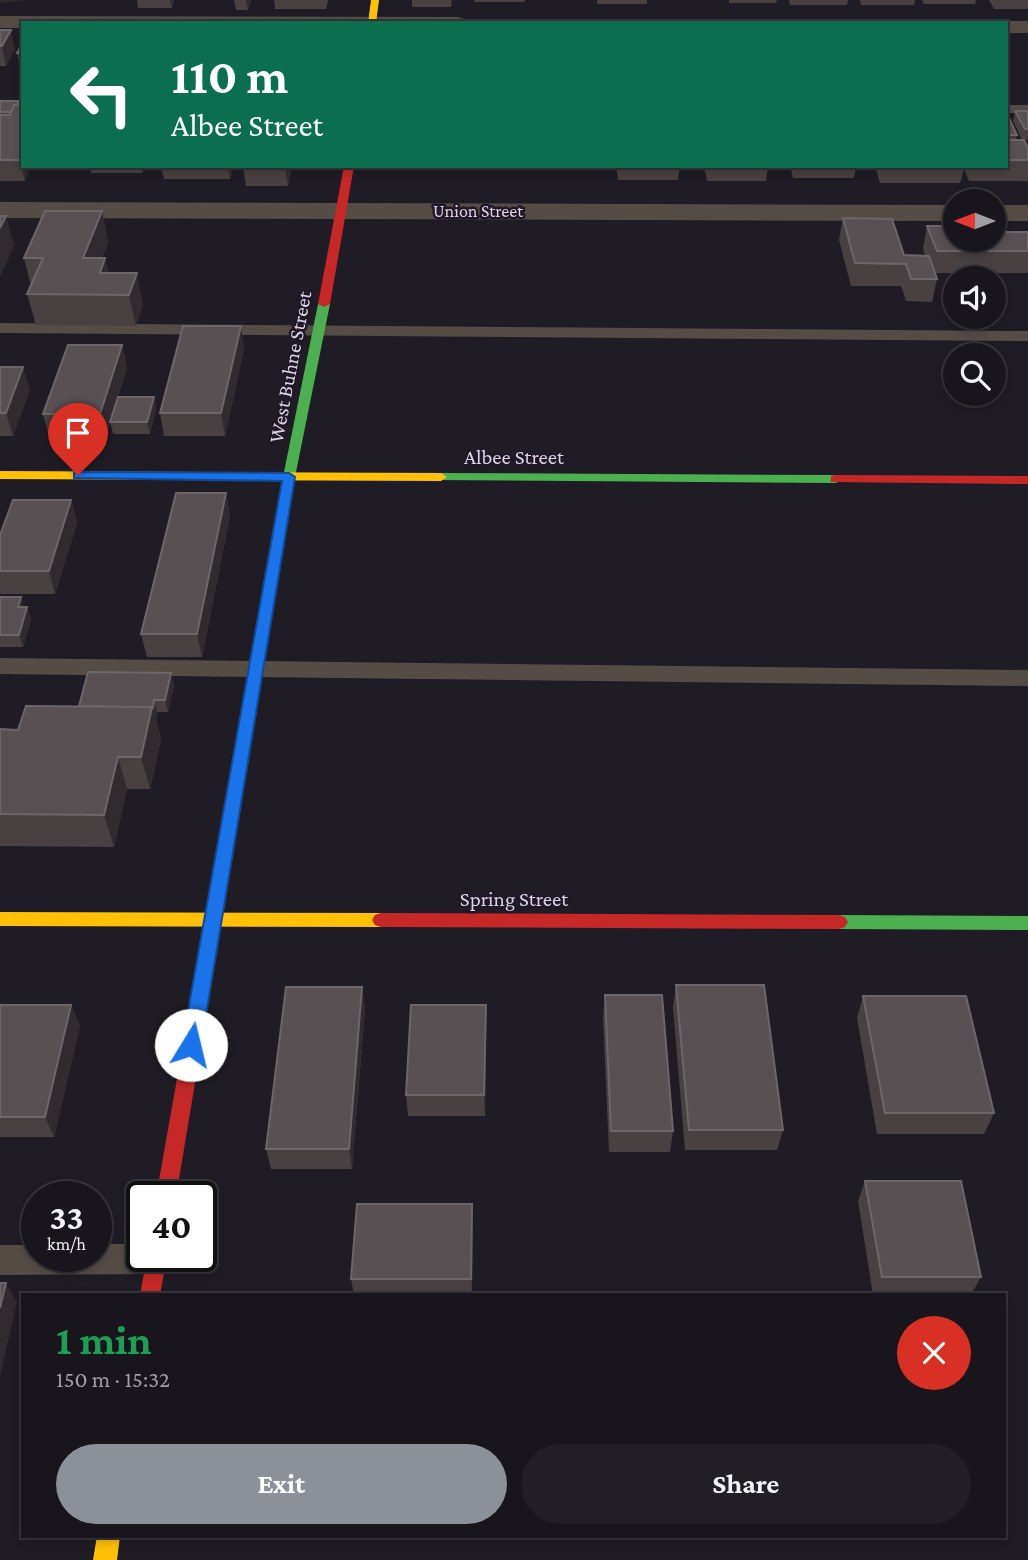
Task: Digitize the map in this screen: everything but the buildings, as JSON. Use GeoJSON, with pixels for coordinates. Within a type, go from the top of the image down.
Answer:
{"type":"FeatureCollection","features":[{"type":"Feature","properties":{"kind":"street"},"geometry":{"type":"LineString","coordinates":[[372,21],[375,0]]}},
{"type":"Feature","properties":{"kind":"street"},"geometry":{"type":"LineString","coordinates":[[0,22],[21,22]]}},
{"type":"Feature","properties":{"kind":"street"},"geometry":{"type":"LineString","coordinates":[[1008,27],[1028,27]]}},
{"type":"Feature","properties":{"kind":"street","name":"West Buhne Street"},"geometry":{"type":"LineString","coordinates":[[169,1181],[289,477],[349,168]]}},
{"type":"Feature","properties":{"kind":"street","name":"Union Street"},"geometry":{"type":"LineString","coordinates":[[0,210],[943,213]]}},
{"type":"Feature","properties":{"kind":"street"},"geometry":{"type":"LineString","coordinates":[[1006,213],[1028,213]]}},
{"type":"Feature","properties":{"kind":"street","name":"Albee Street"},"geometry":{"type":"LineString","coordinates":[[0,475],[1028,480]]}},
{"type":"Feature","properties":{"kind":"street","name":"Spring Street"},"geometry":{"type":"LineString","coordinates":[[0,919],[1028,923]]}},
{"type":"Feature","properties":{"kind":"street"},"geometry":{"type":"LineString","coordinates":[[150,1293],[154,1272]]}},
{"type":"Feature","properties":{"kind":"street"},"geometry":{"type":"LineString","coordinates":[[105,1560],[109,1538]]}},
{"type":"Feature","properties":{"kind":"lane"},"geometry":{"type":"LineString","coordinates":[[1008,109],[1028,109]]}},
{"type":"Feature","properties":{"kind":"lane"},"geometry":{"type":"LineString","coordinates":[[0,328],[1028,336]]}},
{"type":"Feature","properties":{"kind":"lane"},"geometry":{"type":"LineString","coordinates":[[0,666],[1028,678]]}},
{"type":"Feature","properties":{"kind":"lane"},"geometry":{"type":"LineString","coordinates":[[0,1260],[126,1258]]}},
{"type":"Feature","properties":{"kind":"traffic: fast"},"geometry":{"type":"LineString","coordinates":[[228,837],[289,477],[324,304]]}},
{"type":"Feature","properties":{"kind":"traffic: fast"},"geometry":{"type":"LineString","coordinates":[[441,477],[836,479]]}},
{"type":"Feature","properties":{"kind":"traffic: fast"},"geometry":{"type":"LineString","coordinates":[[839,922],[1028,923]]}},
{"type":"Feature","properties":{"kind":"traffic: slow"},"geometry":{"type":"LineString","coordinates":[[372,21],[375,0]]}},
{"type":"Feature","properties":{"kind":"traffic: slow"},"geometry":{"type":"LineString","coordinates":[[0,475],[441,477]]}},
{"type":"Feature","properties":{"kind":"traffic: slow"},"geometry":{"type":"LineString","coordinates":[[0,919],[381,920]]}},
{"type":"Feature","properties":{"kind":"traffic: slow"},"geometry":{"type":"LineString","coordinates":[[105,1560],[109,1538]]}},
{"type":"Feature","properties":{"kind":"traffic: jam"},"geometry":{"type":"LineString","coordinates":[[324,304],[349,168]]}},
{"type":"Feature","properties":{"kind":"traffic: jam"},"geometry":{"type":"LineString","coordinates":[[836,479],[1028,480]]}},
{"type":"Feature","properties":{"kind":"traffic: jam"},"geometry":{"type":"LineString","coordinates":[[169,1181],[228,837]]}},
{"type":"Feature","properties":{"kind":"traffic: jam"},"geometry":{"type":"LineString","coordinates":[[381,920],[839,922]]}},
{"type":"Feature","properties":{"kind":"traffic: jam"},"geometry":{"type":"LineString","coordinates":[[150,1293],[154,1272]]}},
{"type":"Feature","properties":{"kind":"route"},"geometry":{"type":"LineString","coordinates":[[78,475],[289,477],[191,1045]]}}]}
